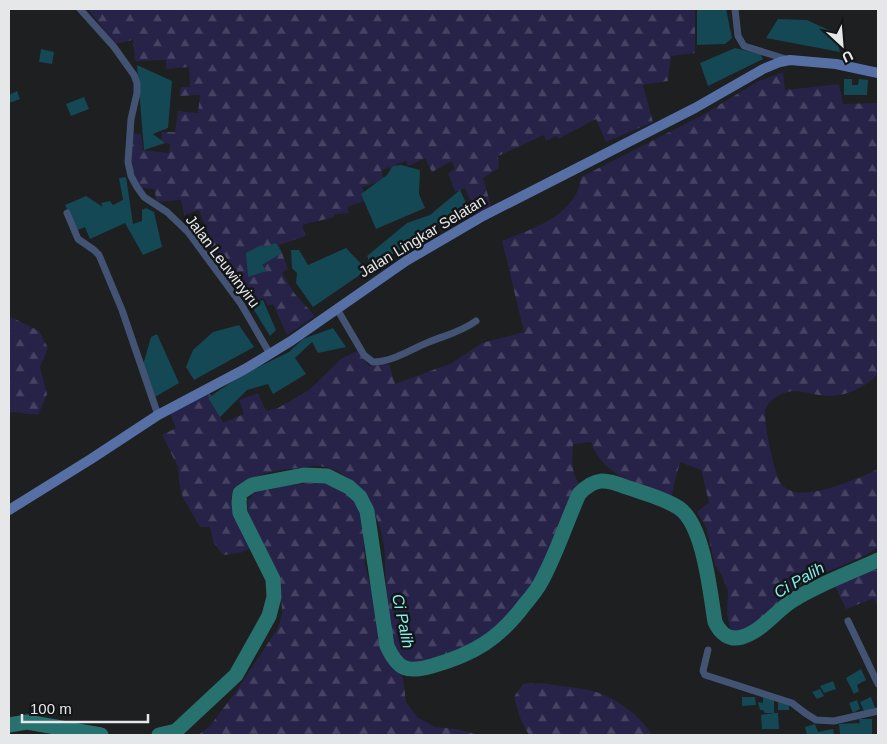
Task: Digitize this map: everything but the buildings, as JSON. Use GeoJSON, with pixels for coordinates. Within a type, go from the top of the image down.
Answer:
{"type":"FeatureCollection","features":[{"type":"Feature","properties":{"kind":"street","name":"Jalan Leuwinyiru"},"geometry":{"type":"LineString","coordinates":[[80,9],[114,47],[134,75],[137,83],[137,93],[131,119],[128,162],[131,176],[137,187],[144,197],[167,212],[188,232],[241,304],[270,354]]}},
{"type":"Feature","properties":{"kind":"street"},"geometry":{"type":"LineString","coordinates":[[735,9],[738,36],[744,46],[790,60]]}},
{"type":"Feature","properties":{"kind":"street","name":"Jalan Lingkar Selatan"},"geometry":{"type":"LineString","coordinates":[[9,510],[158,415],[270,354],[314,326],[406,261],[483,216],[641,134],[696,108],[763,69],[790,60],[836,64],[878,73]]}},
{"type":"Feature","properties":{"kind":"street"},"geometry":{"type":"LineString","coordinates":[[67,213],[78,239],[94,250],[99,256],[122,310],[158,415]]}},
{"type":"Feature","properties":{"kind":"street"},"geometry":{"type":"LineString","coordinates":[[337,309],[364,355],[373,362],[389,360],[430,341],[458,333],[476,322]]}},
{"type":"Feature","properties":{"kind":"street"},"geometry":{"type":"LineString","coordinates":[[848,621],[878,684]]}},
{"type":"Feature","properties":{"kind":"street"},"geometry":{"type":"LineString","coordinates":[[708,650],[703,671],[705,675],[792,703],[816,720],[834,721],[878,711]]}},
{"type":"Feature","properties":{"kind":"green space"},"geometry":{"type":"Polygon","coordinates":[[[88,9],[695,9],[695,53],[671,56],[668,81],[643,85],[653,122],[606,142],[596,119],[558,139],[556,136],[546,141],[544,135],[498,156],[499,168],[483,178],[491,206],[476,214],[465,188],[455,192],[448,173],[455,169],[452,161],[432,172],[425,158],[408,166],[406,161],[395,165],[398,172],[393,175],[389,167],[381,171],[385,180],[362,187],[367,200],[347,207],[349,213],[334,214],[334,217],[302,225],[306,236],[279,245],[288,269],[282,273],[294,293],[315,316],[287,335],[273,304],[268,306],[264,298],[253,302],[223,259],[218,262],[205,241],[210,238],[199,210],[184,215],[181,200],[156,202],[155,189],[142,188],[135,176],[132,162],[132,133],[141,134],[143,150],[169,153],[170,144],[161,142],[162,132],[175,132],[178,111],[198,113],[200,95],[179,96],[181,87],[190,87],[189,67],[166,69],[166,60],[135,61],[133,40],[115,44],[88,9]]]}},
{"type":"Feature","properties":{"kind":"green space"},"geometry":{"type":"Polygon","coordinates":[[[783,72],[785,90],[839,84],[843,104],[878,103],[878,374],[861,387],[842,395],[828,396],[791,391],[784,393],[770,402],[765,411],[765,418],[776,471],[782,485],[789,490],[800,493],[822,490],[848,482],[878,469],[878,548],[795,588],[757,622],[743,630],[734,632],[730,628],[727,613],[728,591],[715,565],[706,527],[697,512],[709,502],[701,470],[680,462],[671,497],[635,483],[613,471],[604,464],[591,442],[573,444],[573,470],[579,484],[566,507],[543,569],[529,593],[512,615],[479,642],[443,658],[415,663],[401,657],[394,645],[387,611],[384,546],[377,520],[372,507],[364,495],[345,476],[333,470],[313,466],[266,474],[250,479],[233,488],[231,499],[233,509],[251,548],[240,553],[224,555],[214,542],[210,527],[200,527],[183,498],[178,467],[162,435],[176,428],[170,414],[209,392],[223,423],[244,414],[239,400],[258,393],[266,411],[278,408],[309,390],[341,359],[357,351],[369,366],[389,364],[395,384],[452,363],[482,343],[524,332],[502,241],[544,223],[563,210],[577,192],[581,177],[699,117],[759,81],[783,72]]]}},
{"type":"Feature","properties":{"kind":"green space"},"geometry":{"type":"Polygon","coordinates":[[[9,316],[39,331],[48,348],[40,367],[47,394],[38,415],[12,412],[9,414],[9,316]]]}},
{"type":"Feature","properties":{"kind":"green space"},"geometry":{"type":"Polygon","coordinates":[[[326,481],[346,489],[361,509],[365,565],[376,608],[379,639],[385,657],[403,678],[406,702],[417,717],[435,727],[457,729],[479,735],[198,735],[210,726],[237,690],[278,628],[282,614],[281,589],[276,573],[249,517],[247,501],[254,493],[273,487],[326,481]]]}},
{"type":"Feature","properties":{"kind":"green space"},"geometry":{"type":"Polygon","coordinates":[[[878,569],[878,608],[874,598],[846,609],[834,584],[878,569]]]}},
{"type":"Feature","properties":{"kind":"green space"},"geometry":{"type":"Polygon","coordinates":[[[542,683],[589,690],[608,697],[633,713],[652,735],[529,735],[520,718],[514,697],[523,684],[542,683]]]}},
{"type":"Feature","properties":{"kind":"waterway","name":"Ci Palih"},"geometry":{"type":"LineString","coordinates":[[159,735],[176,731],[236,675],[269,616],[274,597],[273,579],[240,513],[240,493],[252,485],[304,475],[327,476],[349,487],[360,497],[367,511],[387,646],[399,665],[410,669],[432,666],[461,656],[484,644],[505,627],[539,585],[579,494],[595,482],[612,482],[660,499],[673,504],[688,517],[700,544],[715,622],[722,633],[729,637],[737,638],[750,634],[788,603],[805,593],[878,560]]}},
{"type":"Feature","properties":{"kind":"waterway","name":"Ci Palih"},"geometry":{"type":"LineString","coordinates":[[9,725],[27,722],[101,735]]}}]}
